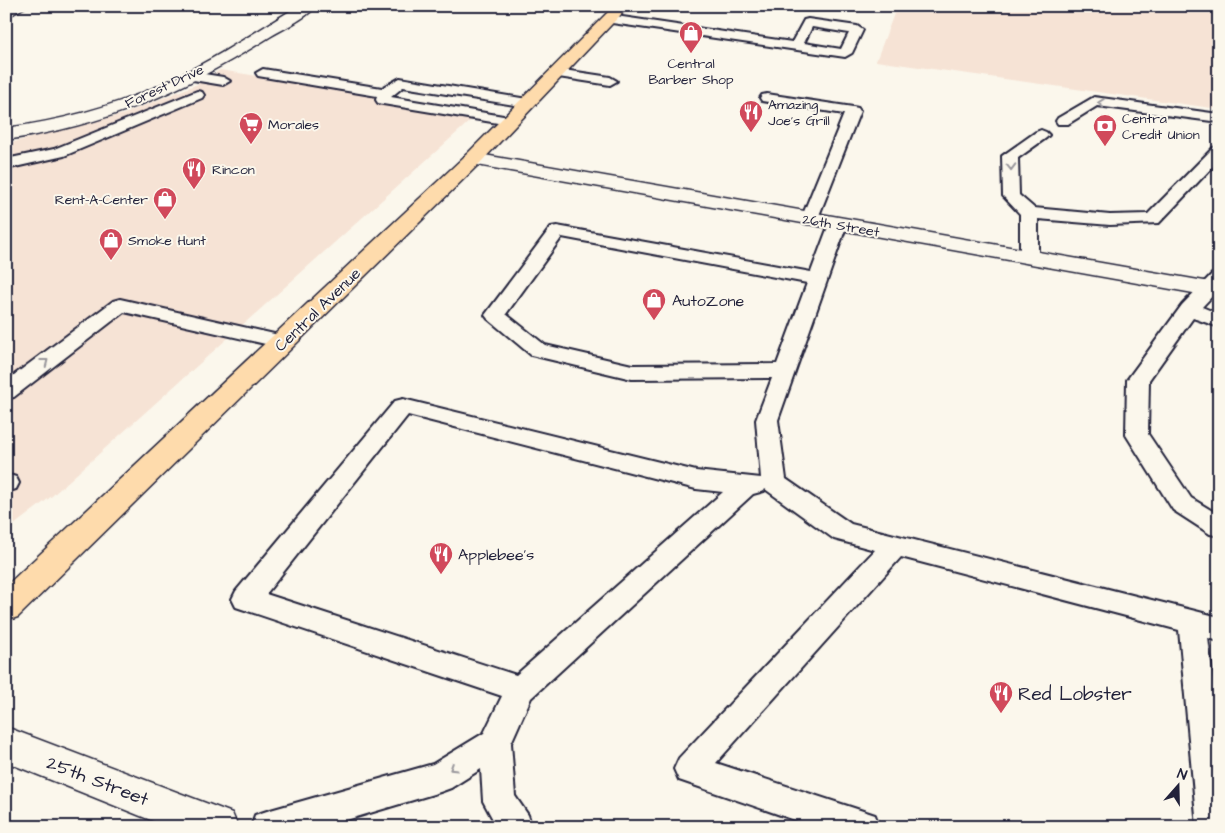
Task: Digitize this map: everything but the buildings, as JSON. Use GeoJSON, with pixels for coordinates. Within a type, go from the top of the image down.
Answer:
{"type":"FeatureCollection","features":[{"type":"Feature","properties":{"kind":"main road","name":"Central Avenue"},"geometry":{"type":"LineString","coordinates":[[6,607],[473,159],[615,13]]}},
{"type":"Feature","properties":{"kind":"street"},"geometry":{"type":"LineString","coordinates":[[6,14],[20,6]]}},
{"type":"Feature","properties":{"kind":"street","name":"Forest Drive"},"geometry":{"type":"LineString","coordinates":[[6,134],[75,120],[137,101],[192,76],[309,6]]}},
{"type":"Feature","properties":{"kind":"street","name":"26th Street"},"geometry":{"type":"LineString","coordinates":[[473,159],[1028,257],[1214,283]]}},
{"type":"Feature","properties":{"kind":"street","name":"25th Street"},"geometry":{"type":"LineString","coordinates":[[6,744],[218,827]]}},
{"type":"Feature","properties":{"kind":"lane"},"geometry":{"type":"LineString","coordinates":[[615,13],[796,47]]}},
{"type":"Feature","properties":{"kind":"lane"},"geometry":{"type":"LineString","coordinates":[[263,73],[385,93]]}},
{"type":"Feature","properties":{"kind":"lane"},"geometry":{"type":"LineString","coordinates":[[556,73],[610,81]]}},
{"type":"Feature","properties":{"kind":"lane"},"geometry":{"type":"LineString","coordinates":[[192,76],[223,81]]}},
{"type":"Feature","properties":{"kind":"lane"},"geometry":{"type":"LineString","coordinates":[[510,121],[383,100],[385,93],[400,82],[527,103]]}},
{"type":"Feature","properties":{"kind":"lane"},"geometry":{"type":"LineString","coordinates":[[6,164],[58,153],[196,95]]}},
{"type":"Feature","properties":{"kind":"lane"},"geometry":{"type":"LineString","coordinates":[[767,98],[853,111],[810,219]]}},
{"type":"Feature","properties":{"kind":"lane"},"geometry":{"type":"LineString","coordinates":[[1063,121],[1094,101],[1219,118]]}},
{"type":"Feature","properties":{"kind":"lane"},"geometry":{"type":"LineString","coordinates":[[1041,135],[1010,156],[1011,196],[1029,213],[1110,220],[1153,219],[1219,151]]}},
{"type":"Feature","properties":{"kind":"lane"},"geometry":{"type":"LineString","coordinates":[[1028,257],[1029,213]]}},
{"type":"Feature","properties":{"kind":"lane"},"geometry":{"type":"LineString","coordinates":[[774,482],[767,420],[838,224]]}},
{"type":"Feature","properties":{"kind":"lane"},"geometry":{"type":"LineString","coordinates":[[785,371],[632,372],[538,350],[495,315],[558,231],[818,278]]}},
{"type":"Feature","properties":{"kind":"lane"},"geometry":{"type":"LineString","coordinates":[[1214,283],[1189,310],[1138,380],[1137,435],[1182,504],[1219,527]]}},
{"type":"Feature","properties":{"kind":"lane"},"geometry":{"type":"LineString","coordinates":[[6,392],[120,305],[282,342]]}},
{"type":"Feature","properties":{"kind":"lane"},"geometry":{"type":"LineString","coordinates":[[1189,310],[1219,321]]}},
{"type":"Feature","properties":{"kind":"lane"},"geometry":{"type":"LineString","coordinates":[[520,689],[246,599],[403,406],[696,480],[746,486],[774,482],[844,532],[1206,625],[1214,827]]}},
{"type":"Feature","properties":{"kind":"lane"},"geometry":{"type":"LineString","coordinates":[[516,827],[499,801],[495,743],[520,689],[746,486]]}},
{"type":"Feature","properties":{"kind":"lane"},"geometry":{"type":"LineString","coordinates":[[863,827],[690,769],[896,545]]}},
{"type":"Feature","properties":{"kind":"lane"},"geometry":{"type":"LineString","coordinates":[[267,827],[440,777],[495,743]]}},
{"type":"Feature","properties":{"kind":"shaded area"},"geometry":{"type":"Polygon","coordinates":[[[897,6],[1219,6],[1219,109],[876,61],[897,6]]]}},
{"type":"Feature","properties":{"kind":"shaded area"},"geometry":{"type":"Polygon","coordinates":[[[220,70],[480,112],[52,496],[6,531],[6,144],[124,114],[200,83],[220,70]]]}},
{"type":"Feature","properties":{"kind":"place","name":"Central Barber Shop"},"geometry":{"type":"Point","coordinates":[691,54]}},
{"type":"Feature","properties":{"kind":"place","name":"Amazing Joe's Grill"},"geometry":{"type":"Point","coordinates":[751,133]}},
{"type":"Feature","properties":{"kind":"place","name":"Morales"},"geometry":{"type":"Point","coordinates":[251,145]}},
{"type":"Feature","properties":{"kind":"place","name":"Centra Credit Union"},"geometry":{"type":"Point","coordinates":[1105,147]}},
{"type":"Feature","properties":{"kind":"place","name":"Rincon"},"geometry":{"type":"Point","coordinates":[194,190]}},
{"type":"Feature","properties":{"kind":"place","name":"Rent-A-Center"},"geometry":{"type":"Point","coordinates":[165,220]}},
{"type":"Feature","properties":{"kind":"place","name":"Smoke Hunt"},"geometry":{"type":"Point","coordinates":[111,261]}},
{"type":"Feature","properties":{"kind":"place","name":"AutoZone"},"geometry":{"type":"Point","coordinates":[654,321]}},
{"type":"Feature","properties":{"kind":"place","name":"Applebee's"},"geometry":{"type":"Point","coordinates":[441,575]}},
{"type":"Feature","properties":{"kind":"place","name":"Red Lobster"},"geometry":{"type":"Point","coordinates":[1001,714]}}]}
